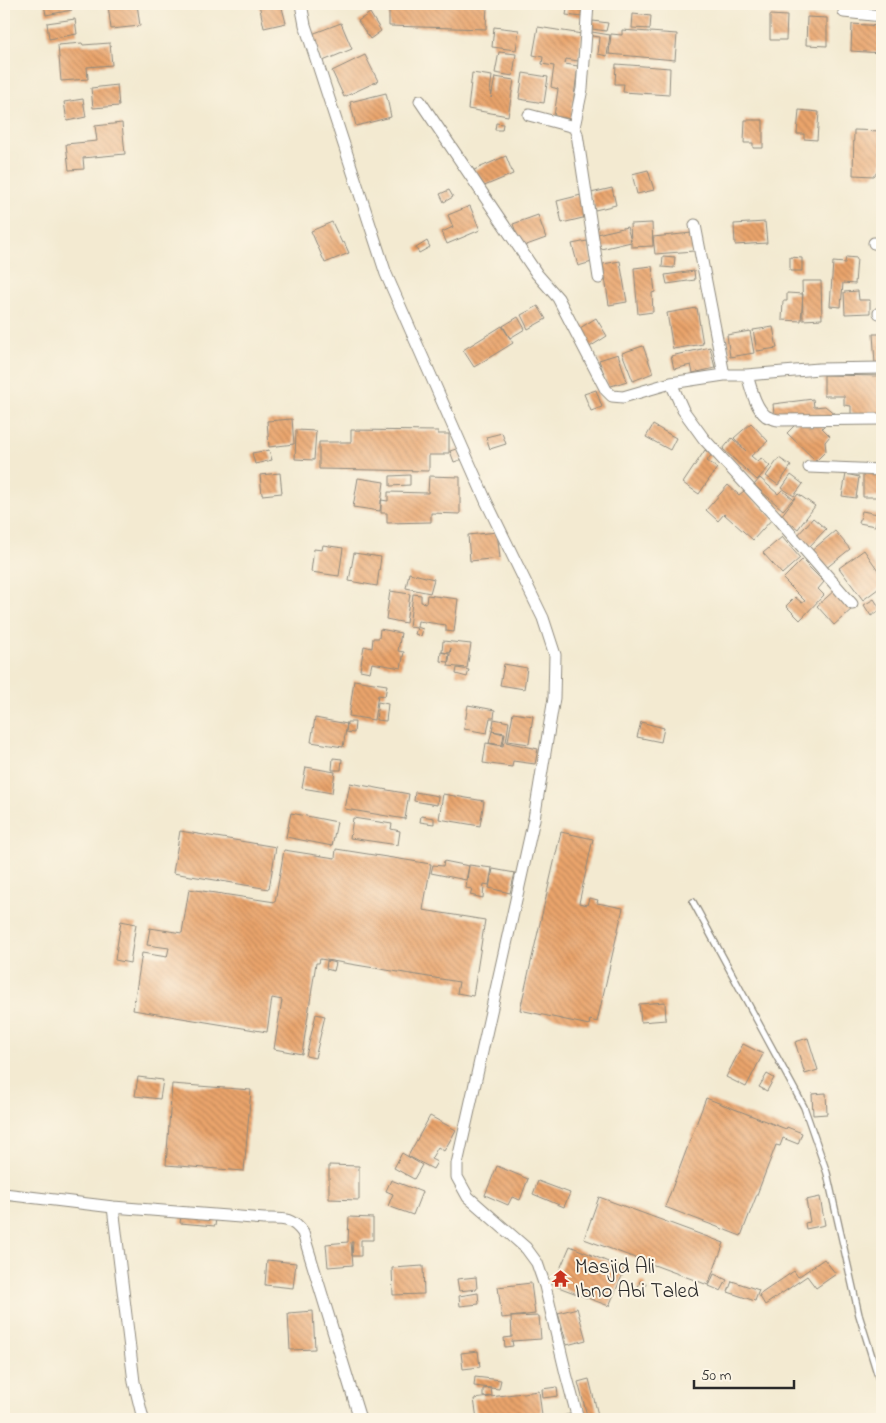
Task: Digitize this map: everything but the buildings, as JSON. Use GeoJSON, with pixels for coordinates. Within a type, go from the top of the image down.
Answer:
{"type":"FeatureCollection","features":[{"type":"Feature","properties":{"kind":"street"},"geometry":{"type":"LineString","coordinates":[[301,4],[306,26],[386,274],[486,501],[543,618],[555,655],[554,698],[534,819],[457,1164],[457,1177],[468,1197],[526,1248],[537,1263],[547,1293],[578,1419]]}},
{"type":"Feature","properties":{"kind":"street"},"geometry":{"type":"LineString","coordinates":[[588,4],[582,89],[574,127],[577,134],[599,278]]}},
{"type":"Feature","properties":{"kind":"street"},"geometry":{"type":"LineString","coordinates":[[844,12],[882,16]]}},
{"type":"Feature","properties":{"kind":"street"},"geometry":{"type":"LineString","coordinates":[[420,101],[536,274],[558,298],[606,390],[612,396],[623,397],[671,384],[724,375],[819,369],[882,368]]}},
{"type":"Feature","properties":{"kind":"street"},"geometry":{"type":"LineString","coordinates":[[529,115],[574,127]]}},
{"type":"Feature","properties":{"kind":"street"},"geometry":{"type":"LineString","coordinates":[[695,225],[724,375]]}},
{"type":"Feature","properties":{"kind":"street"},"geometry":{"type":"LineString","coordinates":[[747,375],[752,393],[767,417],[778,420],[882,420]]}},
{"type":"Feature","properties":{"kind":"street"},"geometry":{"type":"LineString","coordinates":[[671,384],[683,410],[704,439],[770,510],[852,604]]}},
{"type":"Feature","properties":{"kind":"street"},"geometry":{"type":"LineString","coordinates":[[809,467],[882,470]]}},
{"type":"Feature","properties":{"kind":"street"},"geometry":{"type":"LineString","coordinates":[[4,1194],[113,1207],[264,1219],[288,1219],[297,1224],[303,1232],[360,1419]]}},
{"type":"Feature","properties":{"kind":"street"},"geometry":{"type":"LineString","coordinates":[[113,1207],[134,1382],[143,1419]]}},
{"type":"Feature","properties":{"kind":"lane"},"geometry":{"type":"LineString","coordinates":[[693,902],[804,1108],[827,1173],[859,1315],[882,1389]]}},
{"type":"Feature","properties":{"kind":"place","name":"Masjid Ali Ibno Abi Taled"},"geometry":{"type":"Point","coordinates":[561,1278]}}]}
